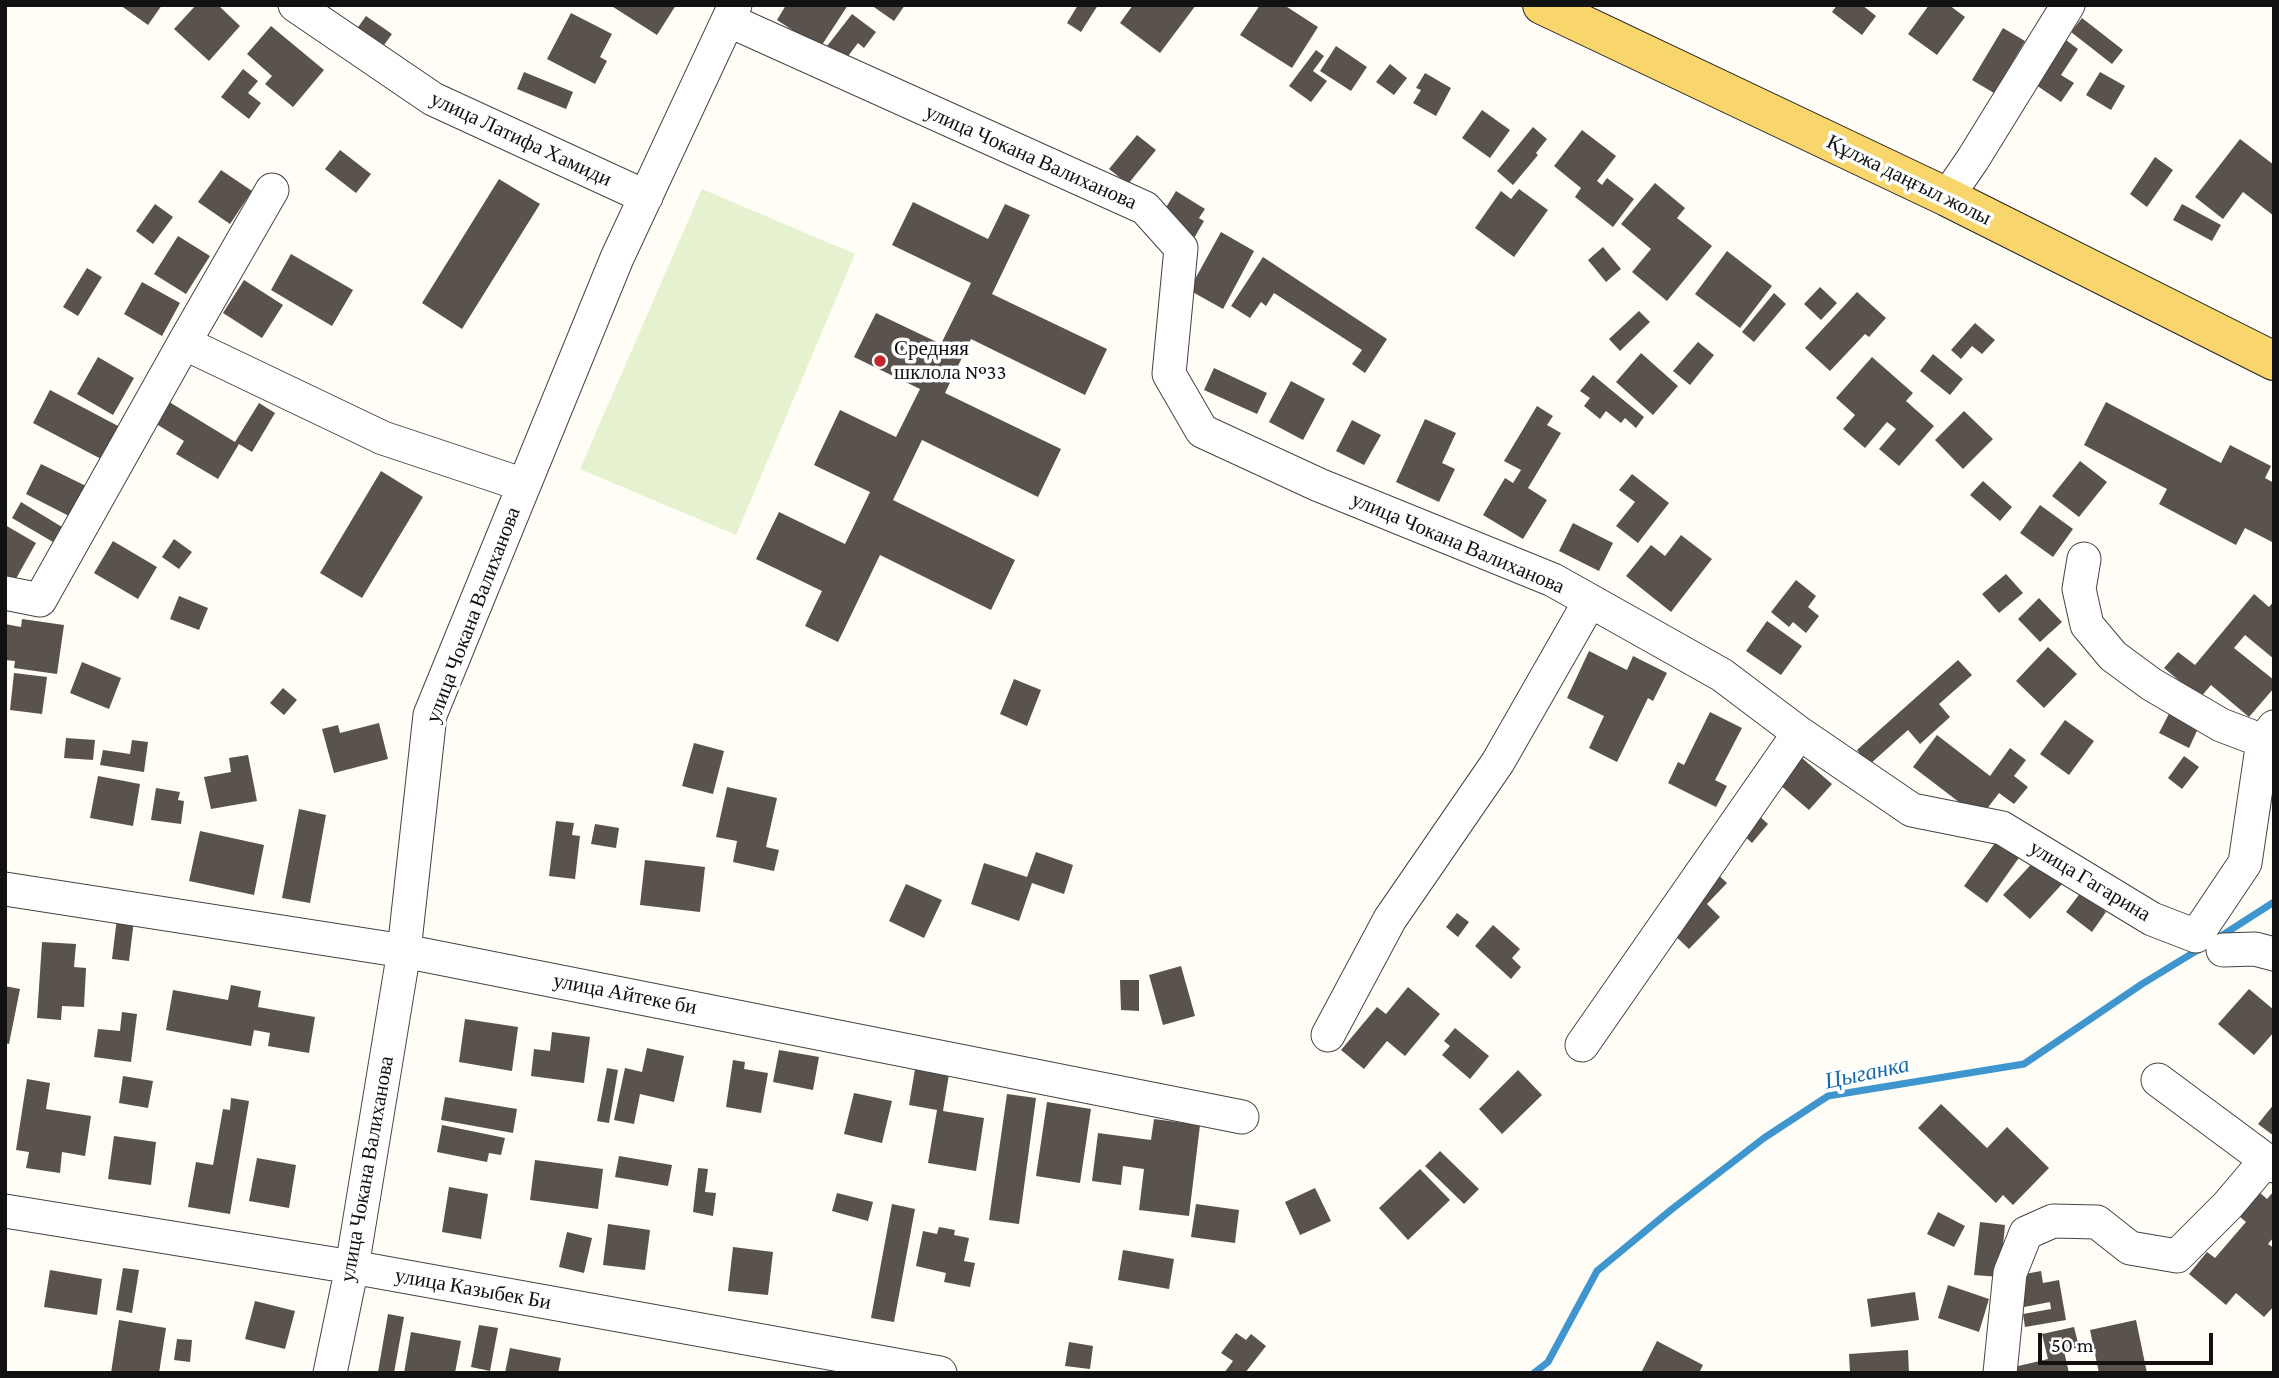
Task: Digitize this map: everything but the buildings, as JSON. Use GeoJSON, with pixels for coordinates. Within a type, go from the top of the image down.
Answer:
{"type":"FeatureCollection","features":[{"type":"Feature","properties":{"kind":"main road","name":"Құлжа даңғыл жолы"},"geometry":{"type":"LineString","coordinates":[[1542,5],[1947,197],[2274,362]]}},
{"type":"Feature","properties":{"kind":"street","name":"улица Латифа Хамиди"},"geometry":{"type":"LineString","coordinates":[[295,5],[433,99],[646,197]]}},
{"type":"Feature","properties":{"kind":"street"},"geometry":{"type":"LineString","coordinates":[[1947,197],[2068,5]]}},
{"type":"Feature","properties":{"kind":"street","name":"улица Чокана Валиханова"},"geometry":{"type":"LineString","coordinates":[[330,1373],[352,1267],[404,951],[430,715],[617,258],[731,13],[1145,208],[1181,248],[1169,374],[1202,431],[1319,485],[1553,580],[1722,675],[1799,733]]}},
{"type":"Feature","properties":{"kind":"street"},"geometry":{"type":"LineString","coordinates":[[5,593],[40,600],[272,190]]}},
{"type":"Feature","properties":{"kind":"street"},"geometry":{"type":"LineString","coordinates":[[184,343],[383,438],[524,485]]}},
{"type":"Feature","properties":{"kind":"street","name":"улица Гагарина"},"geometry":{"type":"LineString","coordinates":[[1799,733],[1912,810],[2002,828],[2152,919],[2196,936],[2245,863],[2268,734],[2221,725],[2151,684],[2113,656],[2087,625],[2079,589],[2084,559]]}},
{"type":"Feature","properties":{"kind":"street","name":"улица Чокана Валиханова"},"geometry":{"type":"LineString","coordinates":[[1328,1035],[1390,919],[1498,762],[1590,601]]}},
{"type":"Feature","properties":{"kind":"street"},"geometry":{"type":"LineString","coordinates":[[1582,1045],[1799,733]]}},
{"type":"Feature","properties":{"kind":"street","name":"улица Айтеке би"},"geometry":{"type":"LineString","coordinates":[[5,889],[404,951],[1241,1117]]}},
{"type":"Feature","properties":{"kind":"street"},"geometry":{"type":"LineString","coordinates":[[2223,950],[2255,949],[2274,954]]}},
{"type":"Feature","properties":{"kind":"street"},"geometry":{"type":"LineString","coordinates":[[2000,1373],[2010,1273],[2026,1233],[2053,1221],[2096,1222],[2130,1248],[2176,1256],[2270,1163],[2158,1080]]}},
{"type":"Feature","properties":{"kind":"street","name":"улица Казыбек Би"},"geometry":{"type":"LineString","coordinates":[[5,1211],[352,1267],[940,1373]]}},
{"type":"Feature","properties":{"kind":"green space"},"geometry":{"type":"Polygon","coordinates":[[[702,189],[855,254],[736,535],[580,469],[702,189]]]}},
{"type":"Feature","properties":{"kind":"waterway","name":"Цыганка"},"geometry":{"type":"LineString","coordinates":[[2218,938],[2274,902]]}},
{"type":"Feature","properties":{"kind":"waterway","name":"Цыганка"},"geometry":{"type":"LineString","coordinates":[[1534,1373],[1548,1362],[1597,1271],[1764,1138],[1828,1096],[2024,1064],[2142,984],[2201,948]]}},
{"type":"Feature","properties":{"kind":"place","name":"Средняя шклола №33"},"geometry":{"type":"Point","coordinates":[880,361]}}]}
